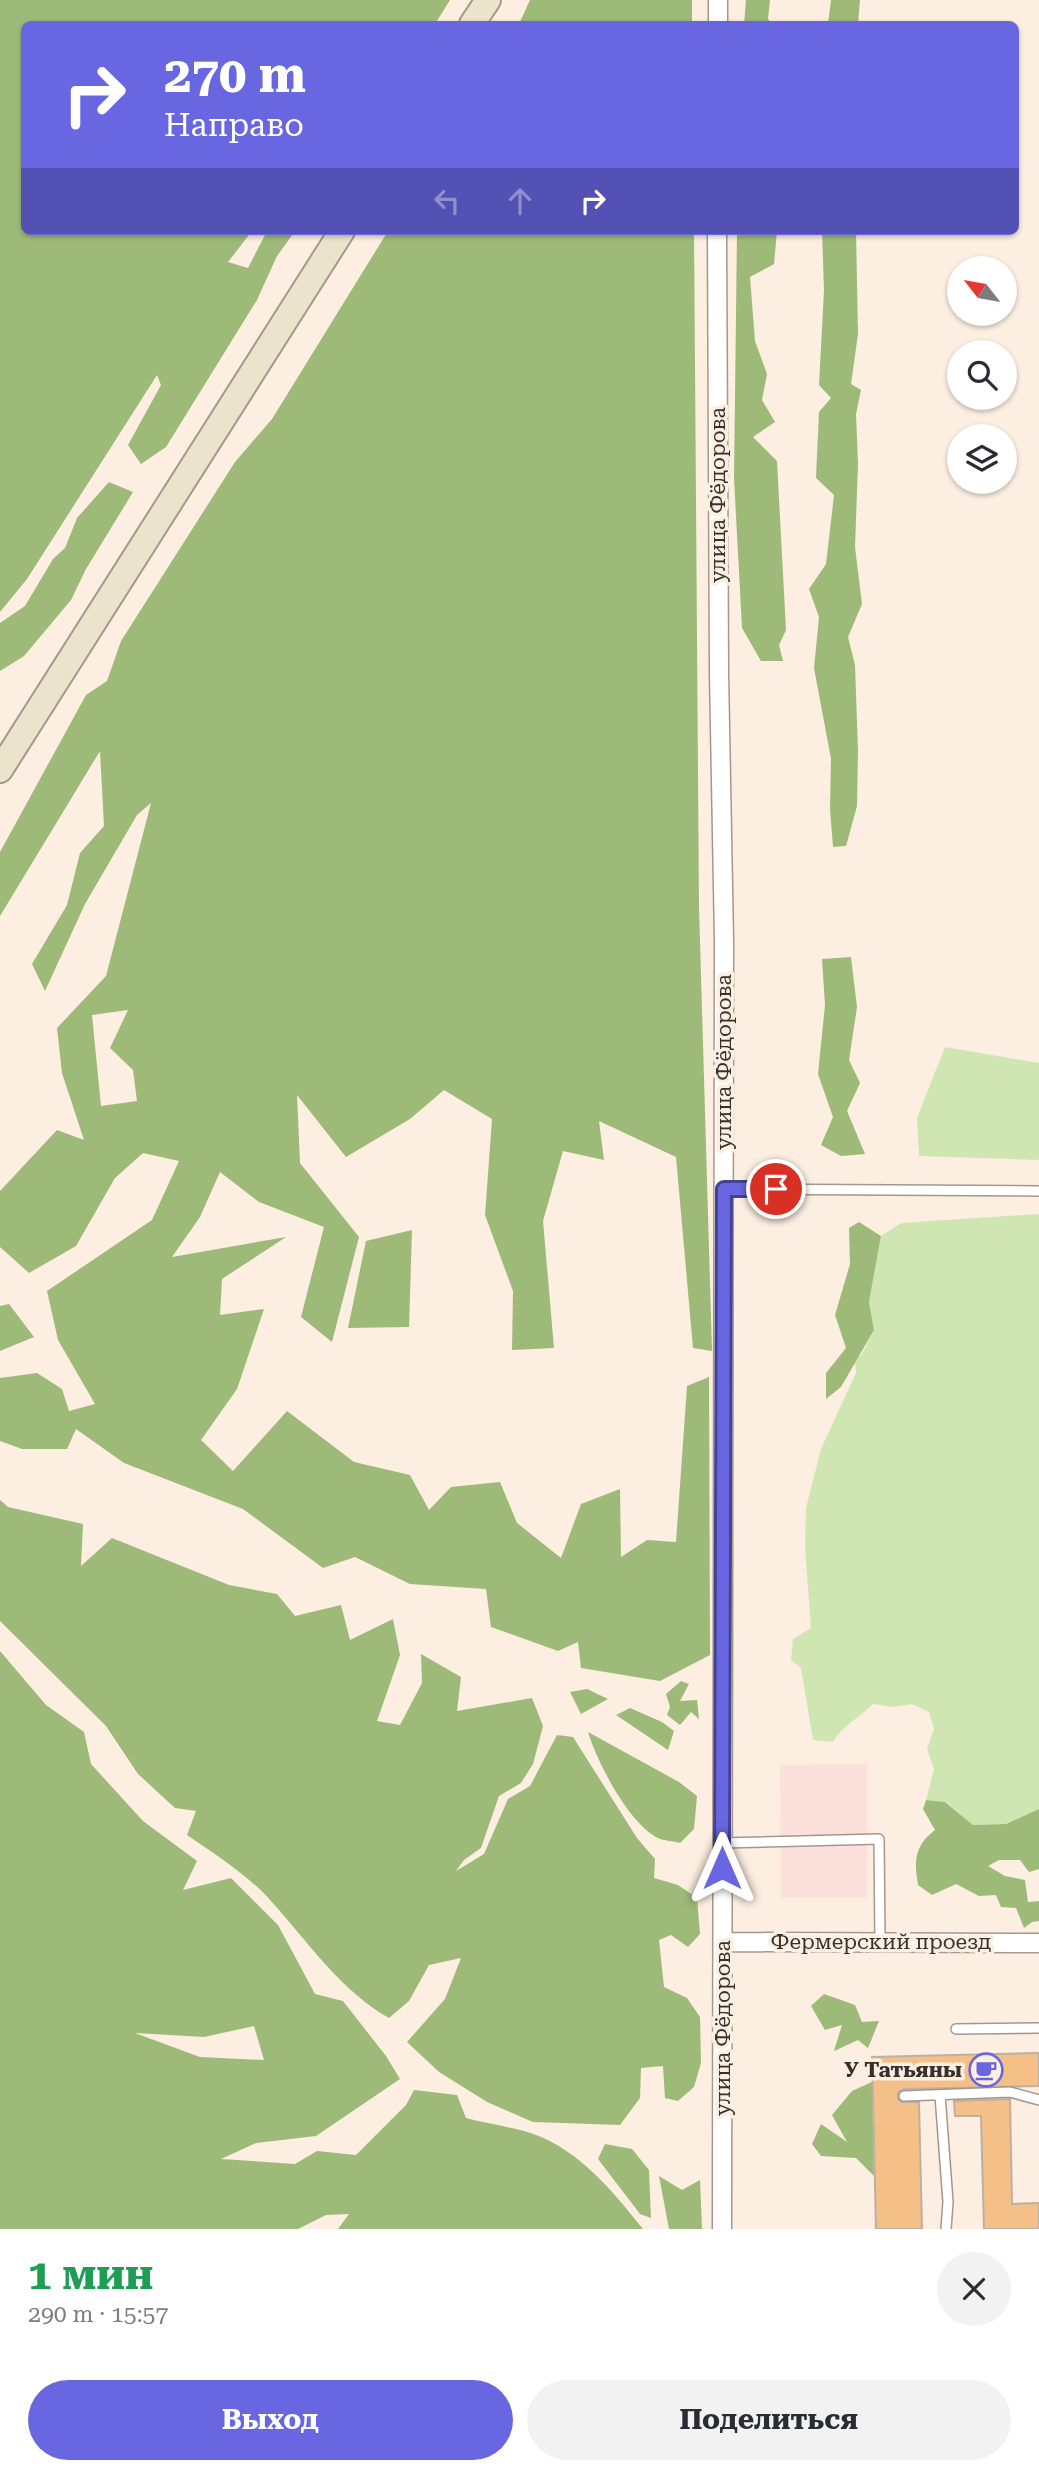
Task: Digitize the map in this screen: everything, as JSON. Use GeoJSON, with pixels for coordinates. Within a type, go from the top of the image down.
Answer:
{"type":"FeatureCollection","features":[{"type":"Feature","properties":{"kind":"main road"},"geometry":{"type":"LineString","coordinates":[[474,21],[488,0]]}},
{"type":"Feature","properties":{"kind":"main road"},"geometry":{"type":"LineString","coordinates":[[0,769],[339,235]]}},
{"type":"Feature","properties":{"kind":"street"},"geometry":{"type":"LineString","coordinates":[[718,0],[718,21]]}},
{"type":"Feature","properties":{"kind":"street","name":"улица Фёдорова"},"geometry":{"type":"LineString","coordinates":[[717,235],[719,673],[724,941],[722,2229]]}},
{"type":"Feature","properties":{"kind":"street","name":"Фермерский проезд"},"geometry":{"type":"LineString","coordinates":[[723,1942],[1039,1943]]}},
{"type":"Feature","properties":{"kind":"lane"},"geometry":{"type":"LineString","coordinates":[[724,1189],[1039,1191]]}},
{"type":"Feature","properties":{"kind":"lane"},"geometry":{"type":"LineString","coordinates":[[722,1843],[879,1839],[880,1942]]}},
{"type":"Feature","properties":{"kind":"lane"},"geometry":{"type":"LineString","coordinates":[[956,2029],[1039,2028]]}},
{"type":"Feature","properties":{"kind":"lane"},"geometry":{"type":"LineString","coordinates":[[904,2096],[1010,2092],[1039,2101]]}},
{"type":"Feature","properties":{"kind":"lane"},"geometry":{"type":"LineString","coordinates":[[940,2095],[948,2202],[946,2229]]}},
{"type":"Feature","properties":{"kind":"shaded area"},"geometry":{"type":"Polygon","coordinates":[[[867,1764],[867,1898],[781,1898],[780,1765],[867,1764]]]}},
{"type":"Feature","properties":{"kind":"green space"},"geometry":{"type":"Polygon","coordinates":[[[0,0],[450,0],[437,21],[21,21],[21,235],[249,235],[228,262],[248,268],[265,235],[292,235],[277,256],[257,300],[166,447],[141,464],[128,445],[161,385],[157,375],[27,579],[0,612],[0,0]]]}},
{"type":"Feature","properties":{"kind":"green space"},"geometry":{"type":"Polygon","coordinates":[[[530,0],[692,0],[692,21],[520,21],[530,0]]]}},
{"type":"Feature","properties":{"kind":"green space"},"geometry":{"type":"Polygon","coordinates":[[[746,0],[770,0],[770,21],[744,21],[746,0]]]}},
{"type":"Feature","properties":{"kind":"green space"},"geometry":{"type":"Polygon","coordinates":[[[831,0],[860,0],[858,21],[828,21],[831,0]]]}},
{"type":"Feature","properties":{"kind":"green space"},"geometry":{"type":"Polygon","coordinates":[[[386,235],[694,235],[699,907],[712,1351],[693,1348],[676,1157],[599,1121],[604,1160],[563,1151],[543,1221],[554,1348],[512,1350],[513,1291],[485,1215],[492,1119],[444,1090],[410,1119],[346,1157],[297,1095],[300,1163],[359,1237],[332,1342],[301,1317],[324,1227],[259,1202],[220,1172],[200,1217],[172,1257],[286,1237],[222,1279],[220,1315],[264,1309],[237,1389],[201,1440],[233,1471],[287,1411],[354,1462],[410,1475],[429,1510],[451,1487],[500,1482],[517,1523],[561,1558],[581,1504],[620,1489],[621,1557],[647,1540],[676,1542],[687,1386],[709,1377],[710,1655],[660,1681],[581,1668],[578,1642],[558,1651],[491,1627],[486,1589],[410,1584],[355,1557],[323,1568],[243,1509],[124,1463],[76,1429],[67,1449],[22,1449],[0,1441],[0,1378],[37,1373],[62,1389],[69,1411],[95,1404],[58,1340],[47,1291],[152,1220],[179,1161],[143,1153],[115,1178],[76,1246],[29,1273],[0,1247],[0,1191],[57,1130],[84,1140],[62,1073],[57,1028],[106,976],[151,803],[137,815],[85,904],[45,991],[32,964],[67,905],[80,853],[104,826],[100,751],[0,916],[0,852],[86,695],[107,681],[121,641],[235,462],[272,419],[386,235]],[[128,1010],[92,1015],[101,1106],[137,1101],[133,1070],[110,1048],[128,1010]]]}},
{"type":"Feature","properties":{"kind":"green space"},"geometry":{"type":"Polygon","coordinates":[[[737,235],[777,235],[774,264],[750,277],[755,341],[767,374],[762,400],[775,422],[753,437],[777,461],[786,630],[779,645],[783,661],[761,661],[742,628],[734,478],[737,235]]]}},
{"type":"Feature","properties":{"kind":"green space"},"geometry":{"type":"Polygon","coordinates":[[[822,235],[856,235],[858,334],[851,384],[861,390],[856,414],[858,464],[855,547],[862,604],[848,637],[855,665],[857,806],[846,846],[833,847],[830,809],[831,759],[814,668],[819,617],[809,589],[826,564],[834,495],[816,478],[819,412],[831,398],[819,385],[824,290],[822,235]]]}},
{"type":"Feature","properties":{"kind":"green space"},"geometry":{"type":"Polygon","coordinates":[[[109,482],[133,492],[86,569],[71,600],[24,656],[0,671],[0,623],[25,606],[53,559],[65,548],[77,518],[109,482]]]}},
{"type":"Feature","properties":{"kind":"green space"},"geometry":{"type":"Polygon","coordinates":[[[851,957],[857,1007],[849,1060],[860,1083],[847,1111],[865,1154],[841,1156],[821,1145],[833,1117],[818,1074],[825,1005],[822,959],[851,957]]]}},
{"type":"Feature","properties":{"kind":"green space"},"geometry":{"type":"Polygon","coordinates":[[[945,1047],[1039,1063],[1039,1160],[919,1156],[917,1118],[945,1047]]]}},
{"type":"Feature","properties":{"kind":"green space"},"geometry":{"type":"Polygon","coordinates":[[[1039,1214],[1039,1809],[1006,1824],[973,1825],[946,1802],[926,1800],[934,1769],[927,1749],[934,1729],[929,1712],[912,1704],[893,1707],[873,1704],[833,1742],[813,1740],[801,1668],[791,1660],[793,1639],[811,1628],[805,1547],[806,1508],[821,1449],[856,1373],[855,1359],[862,1354],[874,1330],[869,1302],[881,1236],[901,1223],[1039,1214]]]}},
{"type":"Feature","properties":{"kind":"green space"},"geometry":{"type":"Polygon","coordinates":[[[859,1222],[881,1236],[869,1302],[874,1330],[841,1387],[826,1399],[826,1373],[846,1348],[835,1315],[850,1264],[849,1228],[859,1222]]]}},
{"type":"Feature","properties":{"kind":"green space"},"geometry":{"type":"Polygon","coordinates":[[[412,1230],[409,1327],[348,1328],[366,1241],[412,1230]]]}},
{"type":"Feature","properties":{"kind":"green space"},"geometry":{"type":"Polygon","coordinates":[[[9,1304],[34,1337],[0,1351],[0,1306],[9,1304]]]}},
{"type":"Feature","properties":{"kind":"green space"},"geometry":{"type":"Polygon","coordinates":[[[0,1500],[8,1507],[83,1524],[81,1566],[112,1538],[229,1585],[277,1594],[295,1616],[341,1605],[350,1640],[393,1619],[400,1655],[377,1721],[400,1725],[422,1683],[421,1654],[461,1677],[457,1711],[532,1698],[543,1726],[533,1764],[521,1783],[499,1796],[481,1848],[464,1860],[456,1871],[484,1854],[508,1799],[530,1786],[557,1735],[573,1737],[637,1838],[655,1859],[654,1878],[678,1885],[697,1898],[700,1934],[688,1947],[671,1935],[659,1940],[664,1987],[687,1998],[700,2017],[701,2063],[694,2087],[678,2101],[665,2098],[663,2066],[641,2068],[640,2098],[620,2125],[533,2122],[487,2102],[439,2072],[407,2042],[445,1999],[461,1958],[429,1965],[409,2001],[389,2018],[340,1980],[252,1883],[187,1835],[196,1811],[175,1808],[138,1774],[106,1726],[0,1621],[0,1500]]]}},
{"type":"Feature","properties":{"kind":"green space"},"geometry":{"type":"Polygon","coordinates":[[[0,1651],[46,1705],[84,1732],[91,1764],[143,1821],[197,1861],[183,1890],[231,1878],[278,1925],[315,1994],[343,2001],[386,2056],[400,2079],[316,2136],[256,2143],[221,2159],[295,2164],[317,2151],[356,2155],[406,2105],[414,2090],[457,2095],[466,2118],[524,2131],[560,2147],[576,2158],[605,2184],[643,2229],[338,2229],[349,2214],[326,2215],[298,2229],[0,2229],[0,1651]],[[254,2026],[204,2037],[135,2033],[200,2057],[264,2060],[254,2026]]]}},
{"type":"Feature","properties":{"kind":"green space"},"geometry":{"type":"Polygon","coordinates":[[[681,1681],[689,1684],[680,1701],[697,1700],[699,1719],[691,1712],[680,1725],[667,1715],[670,1707],[666,1694],[681,1681]]]}},
{"type":"Feature","properties":{"kind":"green space"},"geometry":{"type":"Polygon","coordinates":[[[587,1689],[608,1699],[581,1714],[570,1692],[587,1689]]]}},
{"type":"Feature","properties":{"kind":"green space"},"geometry":{"type":"Polygon","coordinates":[[[630,1708],[662,1722],[674,1731],[668,1750],[616,1715],[630,1708]]]}},
{"type":"Feature","properties":{"kind":"green space"},"geometry":{"type":"Polygon","coordinates":[[[588,1732],[679,1782],[697,1796],[694,1829],[680,1843],[658,1838],[636,1820],[606,1775],[588,1732]]]}},
{"type":"Feature","properties":{"kind":"green space"},"geometry":{"type":"Polygon","coordinates":[[[926,1800],[945,1802],[973,1825],[1006,1824],[1039,1809],[1039,1869],[1029,1872],[1020,1860],[999,1860],[988,1866],[1005,1876],[1025,1880],[1028,1902],[1039,1901],[1039,1921],[1024,1928],[1016,1908],[1001,1907],[996,1895],[979,1896],[956,1884],[932,1895],[918,1885],[917,1854],[923,1842],[935,1830],[923,1809],[926,1800]]]}},
{"type":"Feature","properties":{"kind":"green space"},"geometry":{"type":"Polygon","coordinates":[[[824,1994],[855,2005],[862,2022],[879,2021],[868,2048],[858,2040],[834,2051],[842,2025],[825,2030],[811,2006],[824,1994]]]}},
{"type":"Feature","properties":{"kind":"green space"},"geometry":{"type":"Polygon","coordinates":[[[872,2082],[874,2176],[856,2158],[821,2156],[812,2144],[821,2124],[847,2142],[832,2115],[852,2091],[872,2082]]]}},
{"type":"Feature","properties":{"kind":"green space"},"geometry":{"type":"Polygon","coordinates":[[[605,2144],[632,2149],[649,2170],[651,2218],[640,2214],[598,2159],[605,2144]]]}},
{"type":"Feature","properties":{"kind":"green space"},"geometry":{"type":"Polygon","coordinates":[[[659,2176],[682,2190],[700,2180],[702,2229],[669,2229],[659,2176]]]}},
{"type":"Feature","properties":{"kind":"building"},"geometry":{"type":"Polygon","coordinates":[[[1039,2053],[1039,2086],[904,2089],[898,2092],[901,2102],[919,2102],[922,2229],[876,2229],[872,2057],[1039,2053]]]}},
{"type":"Feature","properties":{"kind":"building"},"geometry":{"type":"Polygon","coordinates":[[[1010,2099],[1012,2204],[1039,2203],[1039,2229],[984,2229],[981,2116],[955,2116],[954,2101],[1010,2099]]]}},
{"type":"Feature","properties":{"kind":"place","name":"У Татьяны"},"geometry":{"type":"Point","coordinates":[986,2070]}},
{"type":"Feature","properties":{"kind":"route"},"geometry":{"type":"LineString","coordinates":[[722,1868],[724,1189],[776,1189]]}}]}
